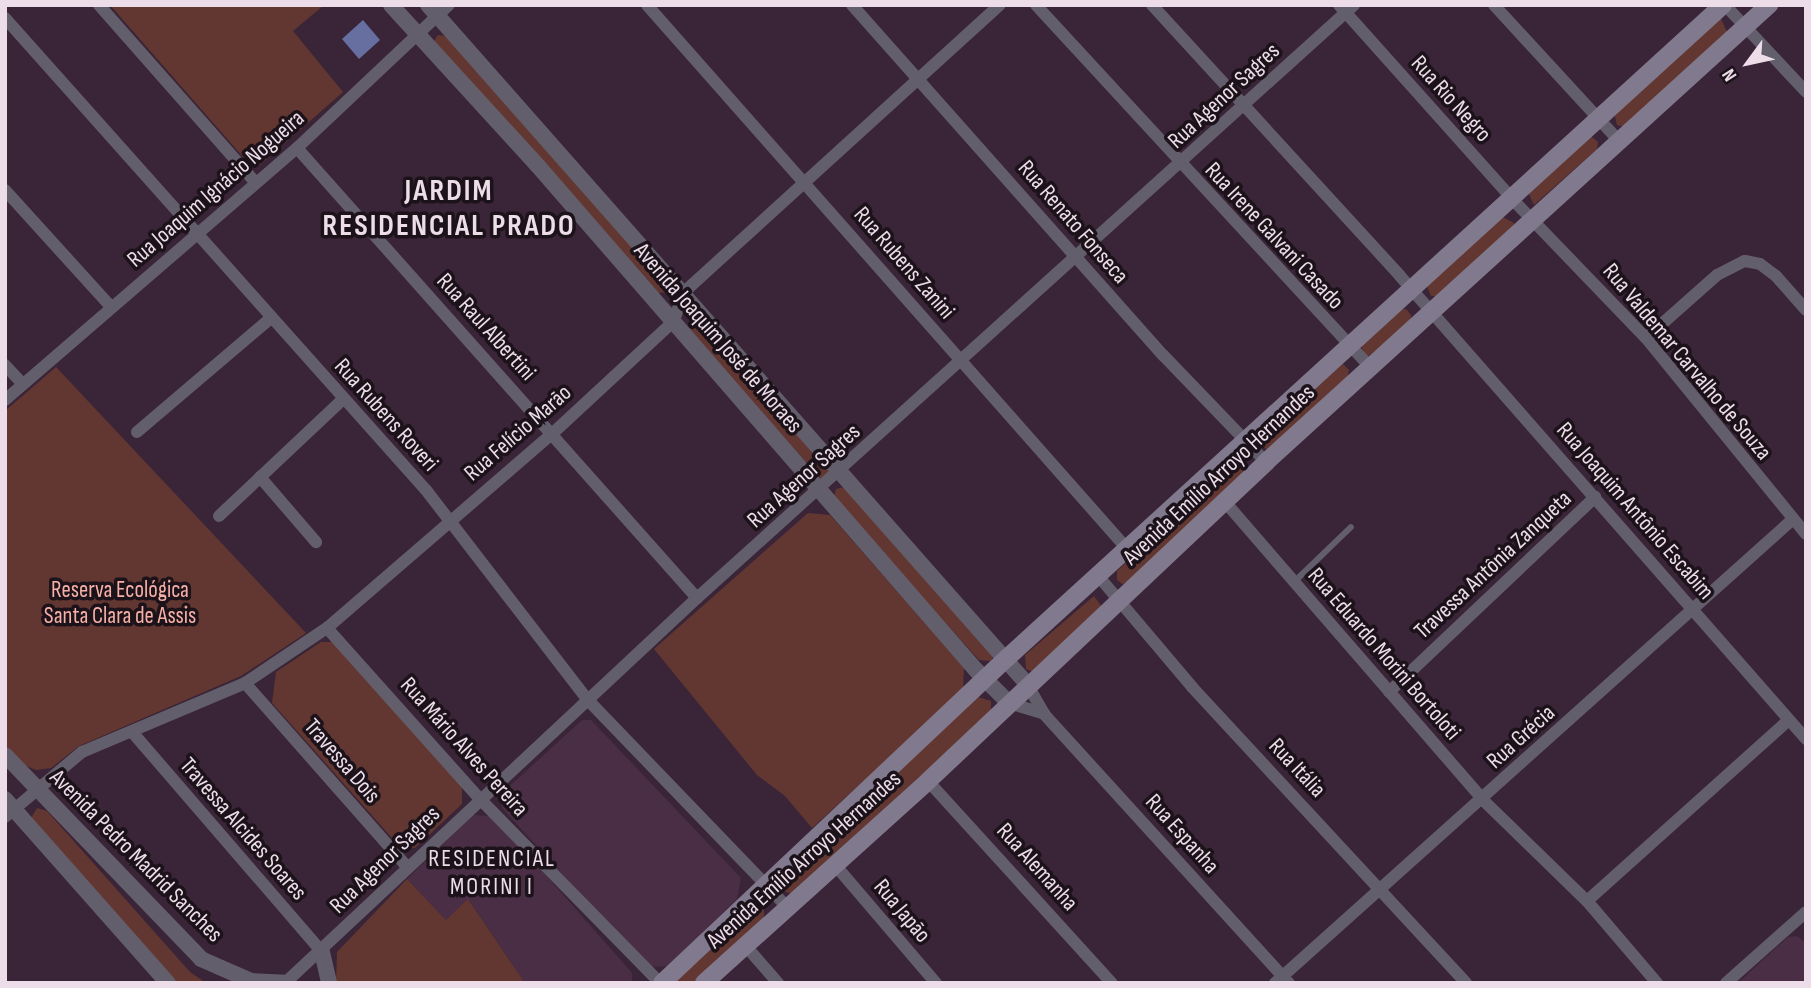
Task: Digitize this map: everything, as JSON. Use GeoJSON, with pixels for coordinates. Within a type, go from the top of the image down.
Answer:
{"type":"FeatureCollection","features":[{"type":"Feature","properties":{"kind":"main road","name":"Avenida Emílio Arroyo Hernandes"},"geometry":{"type":"LineString","coordinates":[[661,983],[1007,659],[1100,578],[1510,197],[1599,120],[1724,5]]}},
{"type":"Feature","properties":{"kind":"main road","name":"Avenida Emílio Arroyo Hernandes"},"geometry":{"type":"LineString","coordinates":[[704,983],[786,906],[836,866],[928,782],[1027,684],[1226,503],[1266,462],[1769,5]]}},
{"type":"Feature","properties":{"kind":"street"},"geometry":{"type":"LineString","coordinates":[[99,5],[255,182]]}},
{"type":"Feature","properties":{"kind":"street","name":"Avenida Joaquim José de Moraes"},"geometry":{"type":"LineString","coordinates":[[391,5],[674,321],[985,680],[1009,703]]}},
{"type":"Feature","properties":{"kind":"street","name":"Rua Rubens Zanini"},"geometry":{"type":"LineString","coordinates":[[647,5],[1129,551]]}},
{"type":"Feature","properties":{"kind":"street","name":"Rua Renato Fonseca"},"geometry":{"type":"LineString","coordinates":[[852,5],[1076,258],[1266,462]]}},
{"type":"Feature","properties":{"kind":"street","name":"Rua Felício Marão"},"geometry":{"type":"LineString","coordinates":[[8,808],[37,789],[82,752],[134,733],[245,683],[327,628],[553,433],[674,321],[683,293],[999,5]]}},
{"type":"Feature","properties":{"kind":"street","name":"Rua Irene Galvani Casado"},"geometry":{"type":"LineString","coordinates":[[1036,5],[1180,166],[1371,368]]}},
{"type":"Feature","properties":{"kind":"street","name":"Rua Joaquim Antônio Escabim"},"geometry":{"type":"LineString","coordinates":[[1152,5],[1243,108],[1432,312],[1806,739]]}},
{"type":"Feature","properties":{"kind":"street"},"geometry":{"type":"LineString","coordinates":[[1494,5],[1619,141]]}},
{"type":"Feature","properties":{"kind":"street"},"geometry":{"type":"LineString","coordinates":[[1724,5],[1806,92]]}},
{"type":"Feature","properties":{"kind":"street","name":"Rua Agenor Sagres"},"geometry":{"type":"LineString","coordinates":[[285,983],[322,952],[479,797],[697,598],[842,472],[961,359],[1180,166],[1346,8]]}},
{"type":"Feature","properties":{"kind":"street","name":"Rua Rio Negro"},"geometry":{"type":"LineString","coordinates":[[1346,8],[1510,197],[1534,220]]}},
{"type":"Feature","properties":{"kind":"street","name":"Rua Joaquim Ignácio Nogueira"},"geometry":{"type":"LineString","coordinates":[[5,400],[110,306],[297,148],[419,37],[438,9]]}},
{"type":"Feature","properties":{"kind":"street","name":"Avenida Joaquim José de Moraes"},"geometry":{"type":"LineString","coordinates":[[438,9],[683,293],[1027,684]]}},
{"type":"Feature","properties":{"kind":"street","name":"Rua Rubens Roveri"},"geometry":{"type":"LineString","coordinates":[[5,18],[449,520],[586,699],[786,906]]}},
{"type":"Feature","properties":{"kind":"street","name":"Rua Raul Albertini"},"geometry":{"type":"LineString","coordinates":[[297,148],[697,598]]}},
{"type":"Feature","properties":{"kind":"street"},"geometry":{"type":"LineString","coordinates":[[5,190],[110,306]]}},
{"type":"Feature","properties":{"kind":"street","name":"Rua Valdemar Carvalho de Souza"},"geometry":{"type":"LineString","coordinates":[[1534,220],[1646,338],[1806,534]]}},
{"type":"Feature","properties":{"kind":"street"},"geometry":{"type":"LineString","coordinates":[[1646,338],[1717,275],[1745,261],[1760,264],[1776,276],[1806,310]]}},
{"type":"Feature","properties":{"kind":"street"},"geometry":{"type":"LineString","coordinates":[[137,432],[271,318]]}},
{"type":"Feature","properties":{"kind":"street"},"geometry":{"type":"LineString","coordinates":[[5,365],[23,384]]}},
{"type":"Feature","properties":{"kind":"street"},"geometry":{"type":"LineString","coordinates":[[219,516],[342,400]]}},
{"type":"Feature","properties":{"kind":"street"},"geometry":{"type":"LineString","coordinates":[[260,477],[316,542]]}},
{"type":"Feature","properties":{"kind":"street","name":"Travessa Antônia Zanqueta"},"geometry":{"type":"LineString","coordinates":[[1389,692],[1595,497]]}},
{"type":"Feature","properties":{"kind":"street","name":"Rua Eduardo Morini Bortoloti"},"geometry":{"type":"LineString","coordinates":[[1226,503],[1483,800],[1587,901],[1657,983]]}},
{"type":"Feature","properties":{"kind":"street","name":"Rua Grécia"},"geometry":{"type":"LineString","coordinates":[[1282,980],[1380,887],[1483,800],[1793,519]]}},
{"type":"Feature","properties":{"kind":"street","name":"Rua Itália"},"geometry":{"type":"LineString","coordinates":[[1100,578],[1192,687],[1380,887],[1466,983]]}},
{"type":"Feature","properties":{"kind":"street","name":"Rua Mário Alves Pereira"},"geometry":{"type":"LineString","coordinates":[[327,628],[479,797],[661,983]]}},
{"type":"Feature","properties":{"kind":"street","name":"Travessa Dois"},"geometry":{"type":"LineString","coordinates":[[245,683],[407,867]]}},
{"type":"Feature","properties":{"kind":"street","name":"Rua Espanha"},"geometry":{"type":"LineString","coordinates":[[1027,684],[1044,714],[1282,980]]}},
{"type":"Feature","properties":{"kind":"street"},"geometry":{"type":"LineString","coordinates":[[1009,703],[1044,714]]}},
{"type":"Feature","properties":{"kind":"street"},"geometry":{"type":"LineString","coordinates":[[1587,901],[1789,720]]}},
{"type":"Feature","properties":{"kind":"street","name":"Travessa Alcides Soares"},"geometry":{"type":"LineString","coordinates":[[134,733],[322,952]]}},
{"type":"Feature","properties":{"kind":"street","name":"Avenida Pedro Madrid Sanches"},"geometry":{"type":"LineString","coordinates":[[5,755],[201,959],[251,982],[285,983]]}},
{"type":"Feature","properties":{"kind":"street","name":"Rua Alemanha"},"geometry":{"type":"LineString","coordinates":[[928,782],[1112,983]]}},
{"type":"Feature","properties":{"kind":"street"},"geometry":{"type":"LineString","coordinates":[[8,808],[168,983]]}},
{"type":"Feature","properties":{"kind":"street","name":"Rua Japão"},"geometry":{"type":"LineString","coordinates":[[836,866],[936,983]]}},
{"type":"Feature","properties":{"kind":"street"},"geometry":{"type":"LineString","coordinates":[[1726,983],[1806,912]]}},
{"type":"Feature","properties":{"kind":"street"},"geometry":{"type":"LineString","coordinates":[[744,944],[778,983]]}},
{"type":"Feature","properties":{"kind":"street"},"geometry":{"type":"LineString","coordinates":[[322,952],[329,983]]}},
{"type":"Feature","properties":{"kind":"lane"},"geometry":{"type":"LineString","coordinates":[[1293,583],[1351,527]]}},
{"type":"Feature","properties":{"kind":"shaded area"},"geometry":{"type":"Polygon","coordinates":[[[582,720],[591,720],[741,878],[737,899],[668,966],[647,967],[502,808],[501,794],[582,720]]]}},
{"type":"Feature","properties":{"kind":"shaded area"},"geometry":{"type":"Polygon","coordinates":[[[473,815],[490,816],[530,857],[632,973],[632,983],[525,983],[469,900],[446,920],[407,879],[473,815]]]}},
{"type":"Feature","properties":{"kind":"shaded area"},"geometry":{"type":"Polygon","coordinates":[[[1797,936],[1806,943],[1806,983],[1738,983],[1788,937],[1797,936]]]}},
{"type":"Feature","properties":{"kind":"green space"},"geometry":{"type":"Polygon","coordinates":[[[110,5],[324,5],[293,31],[343,92],[260,165],[250,165],[110,5]]]}},
{"type":"Feature","properties":{"kind":"green space"},"geometry":{"type":"Polygon","coordinates":[[[1721,19],[1729,36],[1625,127],[1617,125],[1614,113],[1713,20],[1721,19]]]}},
{"type":"Feature","properties":{"kind":"green space"},"geometry":{"type":"Polygon","coordinates":[[[438,35],[446,36],[668,288],[666,292],[658,293],[434,41],[438,35]]]}},
{"type":"Feature","properties":{"kind":"green space"},"geometry":{"type":"Polygon","coordinates":[[[1592,137],[1598,142],[1597,149],[1534,205],[1528,192],[1584,139],[1592,137]]]}},
{"type":"Feature","properties":{"kind":"green space"},"geometry":{"type":"Polygon","coordinates":[[[1499,215],[1514,223],[1512,230],[1437,296],[1431,296],[1426,284],[1499,215]]]}},
{"type":"Feature","properties":{"kind":"green space"},"geometry":{"type":"Polygon","coordinates":[[[1406,309],[1411,315],[1410,323],[1366,358],[1361,346],[1398,310],[1406,309]]]}},
{"type":"Feature","properties":{"kind":"green space"},"geometry":{"type":"Polygon","coordinates":[[[697,320],[832,471],[822,480],[690,331],[690,324],[697,320]]]}},
{"type":"Feature","properties":{"kind":"green space"},"geometry":{"type":"Polygon","coordinates":[[[1343,364],[1349,370],[1347,379],[1267,450],[1261,444],[1262,434],[1343,364]]]}},
{"type":"Feature","properties":{"kind":"green space","name":"Reserva Ecológica Santa Clara de Assis"},"geometry":{"type":"Polygon","coordinates":[[[56,367],[306,633],[241,676],[79,746],[51,768],[36,770],[22,764],[5,746],[5,411],[56,367]]]}},
{"type":"Feature","properties":{"kind":"green space"},"geometry":{"type":"Polygon","coordinates":[[[1240,460],[1247,467],[1245,477],[1131,582],[1122,584],[1117,580],[1117,571],[1230,464],[1240,460]]]}},
{"type":"Feature","properties":{"kind":"green space"},"geometry":{"type":"Polygon","coordinates":[[[844,487],[994,654],[991,661],[979,660],[845,511],[834,496],[836,489],[844,487]]]}},
{"type":"Feature","properties":{"kind":"green space"},"geometry":{"type":"Polygon","coordinates":[[[808,513],[830,515],[964,668],[963,690],[812,828],[785,796],[757,775],[654,649],[808,513]]]}},
{"type":"Feature","properties":{"kind":"green space"},"geometry":{"type":"Polygon","coordinates":[[[1094,596],[1102,607],[1033,672],[1026,669],[1025,655],[1094,596]]]}},
{"type":"Feature","properties":{"kind":"green space"},"geometry":{"type":"Polygon","coordinates":[[[321,642],[333,642],[462,786],[462,804],[415,848],[400,847],[272,703],[276,672],[321,642]]]}},
{"type":"Feature","properties":{"kind":"green space"},"geometry":{"type":"Polygon","coordinates":[[[978,697],[991,701],[991,712],[793,894],[783,891],[779,884],[978,697]]]}},
{"type":"Feature","properties":{"kind":"green space"},"geometry":{"type":"Polygon","coordinates":[[[37,808],[47,811],[190,972],[206,983],[175,983],[31,818],[37,808]]]}},
{"type":"Feature","properties":{"kind":"green space"},"geometry":{"type":"Polygon","coordinates":[[[407,879],[446,920],[468,899],[525,983],[336,983],[337,952],[407,879]]]}},
{"type":"Feature","properties":{"kind":"green space"},"geometry":{"type":"Polygon","coordinates":[[[757,905],[764,908],[764,919],[695,983],[674,983],[757,905]]]}},
{"type":"Feature","properties":{"kind":"water"},"geometry":{"type":"Polygon","coordinates":[[[363,20],[380,40],[359,59],[342,39],[363,20]]]}},
{"type":"Feature","properties":{"kind":"district","name":"JARDIM RESIDENCIAL PRADO"},"geometry":{"type":"Point","coordinates":[449,208]}},
{"type":"Feature","properties":{"kind":"district","name":"RESIDENCIAL MORINI I"},"geometry":{"type":"Point","coordinates":[492,873]}}]}
